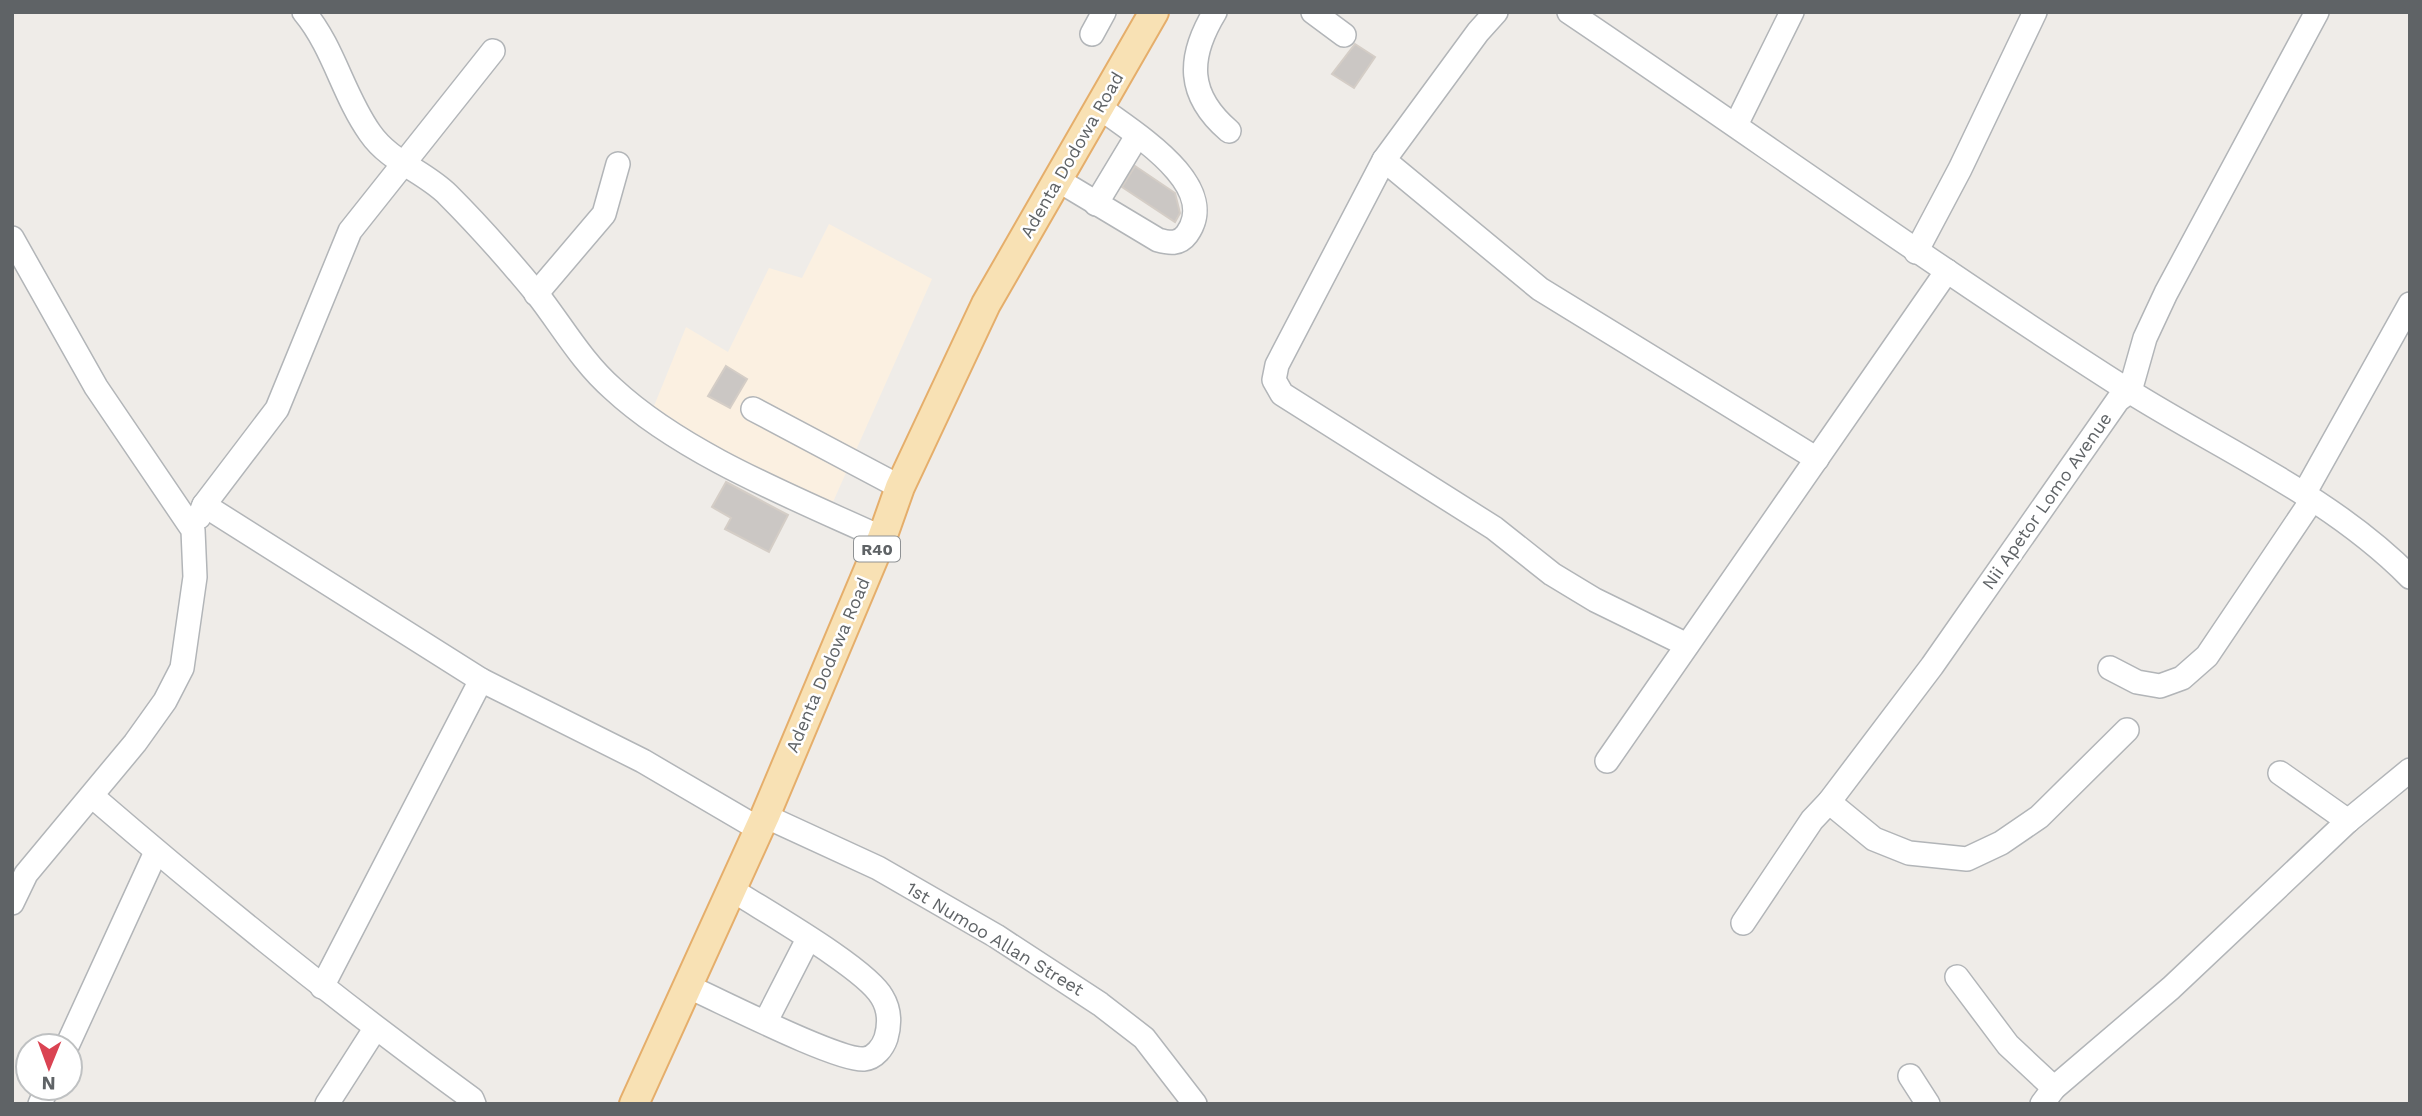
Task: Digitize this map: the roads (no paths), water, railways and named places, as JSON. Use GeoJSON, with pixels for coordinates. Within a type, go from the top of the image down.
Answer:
{"type":"FeatureCollection","features":[{"type":"Feature","properties":{"kind":"main road","name":"Adenta Dodowa Road"},"geometry":{"type":"LineString","coordinates":[[634,1104],[762,822],[882,538],[900,488],[986,304],[1154,12]]}},
{"type":"Feature","properties":{"kind":"street"},"geometry":{"type":"LineString","coordinates":[[303,12],[326,43],[368,131],[386,153],[446,193],[536,294],[588,364],[643,414],[675,435],[777,489],[882,538]]}},
{"type":"Feature","properties":{"kind":"street"},"geometry":{"type":"LineString","coordinates":[[1092,34],[1104,12]]}},
{"type":"Feature","properties":{"kind":"street"},"geometry":{"type":"LineString","coordinates":[[1215,12],[1202,34],[1195,56],[1197,82],[1209,114],[1229,131]]}},
{"type":"Feature","properties":{"kind":"street"},"geometry":{"type":"LineString","coordinates":[[1313,12],[1344,35]]}},
{"type":"Feature","properties":{"kind":"street"},"geometry":{"type":"LineString","coordinates":[[1496,12],[1478,32],[1384,160],[1277,365],[1275,380],[1282,394],[1494,528],[1552,575],[1595,600],[1688,645]]}},
{"type":"Feature","properties":{"kind":"street"},"geometry":{"type":"LineString","coordinates":[[1569,12],[1916,252],[2130,391],[2308,497],[2410,577]]}},
{"type":"Feature","properties":{"kind":"street"},"geometry":{"type":"LineString","coordinates":[[1736,125],[1792,12]]}},
{"type":"Feature","properties":{"kind":"street"},"geometry":{"type":"LineString","coordinates":[[1916,252],[1960,169],[2035,12]]}},
{"type":"Feature","properties":{"kind":"street","name":"Nii Apetor Lomo Avenue"},"geometry":{"type":"LineString","coordinates":[[1743,923],[1812,820],[1829,802],[1932,666],[2118,400],[2130,391],[2145,338],[2166,293],[2317,12]]}},
{"type":"Feature","properties":{"kind":"street"},"geometry":{"type":"LineString","coordinates":[[12,903],[19,868],[92,796],[165,701],[182,668],[192,612],[193,530],[204,505],[277,409],[350,231],[494,51]]}},
{"type":"Feature","properties":{"kind":"street"},"geometry":{"type":"LineString","coordinates":[[1058,180],[1096,204],[1169,243],[1182,240],[1189,231],[1196,213],[1191,192],[1181,173],[1099,107]]}},
{"type":"Feature","properties":{"kind":"street"},"geometry":{"type":"LineString","coordinates":[[1096,204],[1138,136]]}},
{"type":"Feature","properties":{"kind":"street"},"geometry":{"type":"LineString","coordinates":[[1384,160],[1540,289],[1817,459]]}},
{"type":"Feature","properties":{"kind":"street"},"geometry":{"type":"LineString","coordinates":[[536,294],[604,214],[618,164]]}},
{"type":"Feature","properties":{"kind":"street"},"geometry":{"type":"LineString","coordinates":[[12,237],[96,387],[193,530]]}},
{"type":"Feature","properties":{"kind":"street"},"geometry":{"type":"LineString","coordinates":[[1607,761],[1947,271]]}},
{"type":"Feature","properties":{"kind":"street"},"geometry":{"type":"LineString","coordinates":[[2110,668],[2137,682],[2160,686],[2182,678],[2207,656],[2308,497],[2410,304]]}},
{"type":"Feature","properties":{"kind":"street"},"geometry":{"type":"LineString","coordinates":[[753,409],[900,488]]}},
{"type":"Feature","properties":{"kind":"street","name":"1st Numoo Allan Street"},"geometry":{"type":"LineString","coordinates":[[204,505],[244,527],[320,580],[481,680],[762,822],[878,868],[996,936],[1100,1004],[1144,1038],[1195,1104]]}},
{"type":"Feature","properties":{"kind":"street"},"geometry":{"type":"LineString","coordinates":[[322,987],[481,680]]}},
{"type":"Feature","properties":{"kind":"street"},"geometry":{"type":"LineString","coordinates":[[1829,802],[1874,839],[1885,844],[1909,853],[1967,859],[2001,842],[2039,817],[2127,730]]}},
{"type":"Feature","properties":{"kind":"street"},"geometry":{"type":"LineString","coordinates":[[1957,977],[2048,1096],[2171,988],[2348,821],[2410,770]]}},
{"type":"Feature","properties":{"kind":"street"},"geometry":{"type":"LineString","coordinates":[[2280,773],[2348,821]]}},
{"type":"Feature","properties":{"kind":"street"},"geometry":{"type":"LineString","coordinates":[[92,796],[230,915],[375,1028],[472,1099],[474,1104]]}},
{"type":"Feature","properties":{"kind":"street"},"geometry":{"type":"LineString","coordinates":[[73,1032],[156,852]]}},
{"type":"Feature","properties":{"kind":"street"},"geometry":{"type":"LineString","coordinates":[[687,986],[834,1052],[862,1059],[873,1056],[884,1044],[890,1025],[881,995],[862,974],[731,889]]}},
{"type":"Feature","properties":{"kind":"street"},"geometry":{"type":"LineString","coordinates":[[766,1021],[808,939]]}},
{"type":"Feature","properties":{"kind":"street"},"geometry":{"type":"LineString","coordinates":[[327,1104],[375,1028]]}},
{"type":"Feature","properties":{"kind":"street"},"geometry":{"type":"LineString","coordinates":[[1910,1076],[1928,1104]]}}]}
